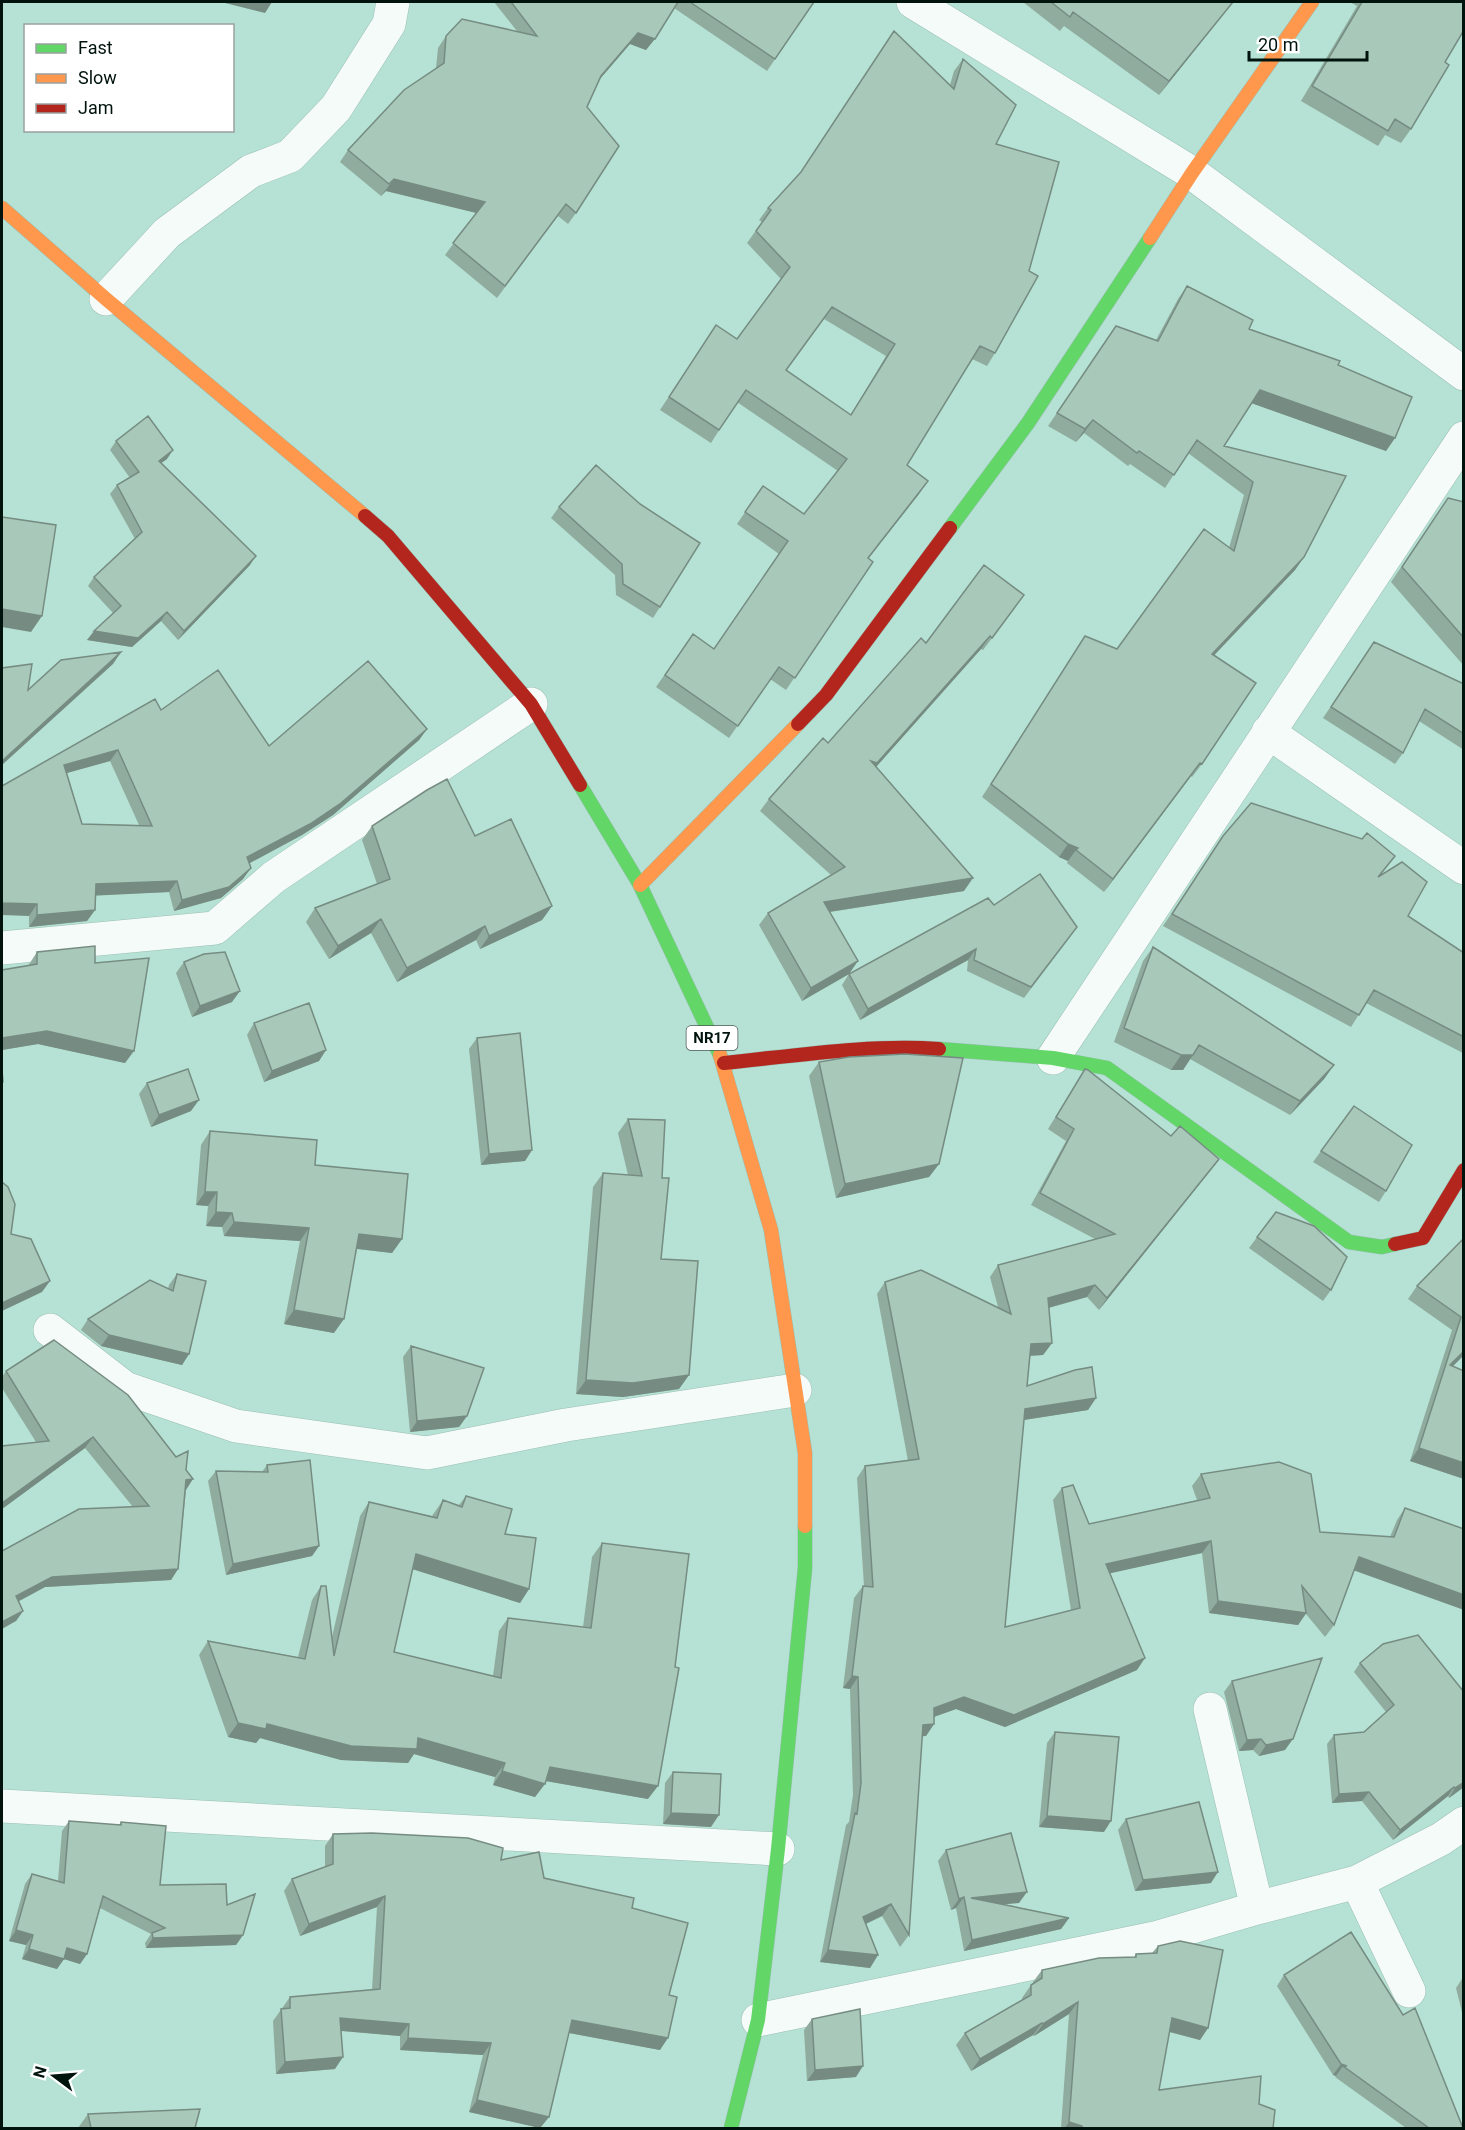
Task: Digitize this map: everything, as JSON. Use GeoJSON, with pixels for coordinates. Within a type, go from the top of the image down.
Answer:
{"type":"FeatureCollection","features":[{"type":"Feature","properties":{"kind":"main road"},"geometry":{"type":"LineString","coordinates":[[640,885],[826,695],[1028,423],[1192,173],[1312,2]]}},
{"type":"Feature","properties":{"kind":"main road","name":"NR17"},"geometry":{"type":"LineString","coordinates":[[2,208],[106,299],[388,536],[531,704],[640,885],[724,1063],[771,1230],[805,1453],[805,1568],[778,1849],[758,2020],[731,2128]]}},
{"type":"Feature","properties":{"kind":"main road"},"geometry":{"type":"LineString","coordinates":[[724,1063],[838,1052],[920,1048],[1053,1058],[1107,1068],[1349,1242],[1382,1246],[1423,1238],[1464,1170]]}},
{"type":"Feature","properties":{"kind":"street"},"geometry":{"type":"LineString","coordinates":[[106,299],[167,233],[251,171],[290,156],[336,108],[389,24],[393,2]]}},
{"type":"Feature","properties":{"kind":"street"},"geometry":{"type":"LineString","coordinates":[[913,2],[1192,173],[1464,375]]}},
{"type":"Feature","properties":{"kind":"street"},"geometry":{"type":"LineString","coordinates":[[1053,1058],[1464,438]]}},
{"type":"Feature","properties":{"kind":"street"},"geometry":{"type":"LineString","coordinates":[[2,948],[215,928],[274,877],[531,704]]}},
{"type":"Feature","properties":{"kind":"street"},"geometry":{"type":"LineString","coordinates":[[1268,732],[1464,868]]}},
{"type":"Feature","properties":{"kind":"street"},"geometry":{"type":"LineString","coordinates":[[50,1329],[126,1388],[236,1426],[427,1453],[566,1425],[795,1390]]}},
{"type":"Feature","properties":{"kind":"street"},"geometry":{"type":"LineString","coordinates":[[1210,1709],[1257,1908]]}},
{"type":"Feature","properties":{"kind":"street"},"geometry":{"type":"LineString","coordinates":[[2,1806],[778,1849]]}},
{"type":"Feature","properties":{"kind":"street"},"geometry":{"type":"LineString","coordinates":[[758,2020],[1155,1938],[1357,1882],[1441,1839],[1464,1823]]}},
{"type":"Feature","properties":{"kind":"street"},"geometry":{"type":"LineString","coordinates":[[1357,1882],[1409,1991]]}},
{"type":"Feature","properties":{"kind":"building"},"geometry":{"type":"Polygon","coordinates":[[[511,2],[678,2],[655,39],[638,33],[601,76],[587,107],[619,146],[576,213],[566,204],[505,286],[453,243],[485,202],[394,179],[389,184],[348,150],[404,90],[444,63],[446,36],[462,19],[537,36],[511,2]]]}},
{"type":"Feature","properties":{"kind":"building"},"geometry":{"type":"Polygon","coordinates":[[[690,2],[814,2],[775,59],[690,2]]]}},
{"type":"Feature","properties":{"kind":"building"},"geometry":{"type":"Polygon","coordinates":[[[1051,2],[1233,2],[1169,81],[1073,12],[1070,17],[1051,2]]]}},
{"type":"Feature","properties":{"kind":"building"},"geometry":{"type":"Polygon","coordinates":[[[1362,2],[1464,2],[1464,30],[1445,62],[1449,65],[1411,129],[1395,119],[1388,131],[1312,86],[1362,2]]]}},
{"type":"Feature","properties":{"kind":"building"},"geometry":{"type":"Polygon","coordinates":[[[894,31],[954,89],[963,59],[1016,105],[996,144],[1059,162],[1029,271],[1038,276],[995,353],[980,346],[907,465],[928,481],[868,558],[873,562],[795,678],[779,667],[738,726],[665,675],[693,634],[714,649],[788,541],[745,512],[763,486],[804,514],[847,459],[746,390],[719,430],[669,397],[716,325],[737,339],[790,267],[756,231],[771,210],[768,208],[801,172],[894,31]],[[832,307],[786,370],[851,415],[895,344],[832,307]]]}},
{"type":"Feature","properties":{"kind":"building"},"geometry":{"type":"Polygon","coordinates":[[[1187,286],[1253,320],[1249,329],[1340,361],[1338,365],[1412,397],[1395,438],[1260,390],[1224,446],[1346,476],[1304,557],[1212,654],[1256,683],[1202,764],[1200,763],[1113,879],[1076,850],[1078,848],[1068,844],[991,784],[1085,636],[1117,649],[1204,529],[1234,551],[1253,482],[1197,440],[1174,475],[1139,451],[1137,453],[1093,420],[1085,429],[1057,413],[1116,326],[1158,341],[1187,286]]]}},
{"type":"Feature","properties":{"kind":"building"},"geometry":{"type":"Polygon","coordinates":[[[148,416],[173,450],[159,461],[256,556],[184,631],[167,612],[138,638],[94,631],[121,606],[94,577],[142,532],[117,485],[139,472],[116,441],[148,416]]]}},
{"type":"Feature","properties":{"kind":"building"},"geometry":{"type":"Polygon","coordinates":[[[596,465],[640,504],[700,543],[660,607],[623,584],[622,564],[559,507],[596,465]]]}},
{"type":"Feature","properties":{"kind":"building"},"geometry":{"type":"Polygon","coordinates":[[[1448,498],[1464,502],[1464,638],[1402,567],[1448,498]]]}},
{"type":"Feature","properties":{"kind":"building"},"geometry":{"type":"Polygon","coordinates":[[[2,517],[56,525],[42,616],[2,609],[2,517]]]}},
{"type":"Feature","properties":{"kind":"building"},"geometry":{"type":"Polygon","coordinates":[[[984,565],[1024,595],[992,638],[990,636],[877,763],[871,761],[973,878],[824,902],[858,961],[811,988],[768,913],[845,867],[769,799],[823,738],[828,743],[921,638],[926,643],[984,565]]]}},
{"type":"Feature","properties":{"kind":"building"},"geometry":{"type":"Polygon","coordinates":[[[1374,642],[1464,684],[1464,734],[1425,709],[1403,753],[1331,707],[1374,642]]]}},
{"type":"Feature","properties":{"kind":"building"},"geometry":{"type":"Polygon","coordinates":[[[121,652],[2,761],[2,668],[32,664],[28,690],[61,660],[121,652]]]}},
{"type":"Feature","properties":{"kind":"building"},"geometry":{"type":"Polygon","coordinates":[[[368,661],[427,729],[341,803],[310,824],[247,857],[251,868],[229,887],[182,900],[177,881],[96,884],[95,910],[37,915],[37,904],[2,903],[2,786],[155,699],[161,710],[218,670],[269,746],[368,661]],[[118,750],[64,765],[82,824],[152,826],[118,750]]]}},
{"type":"Feature","properties":{"kind":"building"},"geometry":{"type":"Polygon","coordinates":[[[447,779],[475,836],[511,819],[552,906],[489,936],[485,926],[407,968],[381,919],[338,946],[315,908],[390,879],[372,826],[447,779]]]}},
{"type":"Feature","properties":{"kind":"building"},"geometry":{"type":"Polygon","coordinates":[[[1251,803],[1362,839],[1367,833],[1395,856],[1378,877],[1402,862],[1427,882],[1408,916],[1464,953],[1464,1037],[1374,990],[1359,1015],[1172,914],[1223,836],[1251,803]]]}},
{"type":"Feature","properties":{"kind":"building"},"geometry":{"type":"Polygon","coordinates":[[[1040,874],[1077,927],[1031,987],[974,960],[976,949],[868,1009],[849,974],[988,898],[994,905],[1040,874]]]}},
{"type":"Feature","properties":{"kind":"building"},"geometry":{"type":"Polygon","coordinates":[[[95,946],[95,963],[149,958],[134,1051],[47,1031],[2,1038],[2,970],[37,964],[37,952],[95,946]]]}},
{"type":"Feature","properties":{"kind":"building"},"geometry":{"type":"Polygon","coordinates":[[[1153,947],[1334,1065],[1300,1101],[1199,1045],[1193,1055],[1181,1055],[1124,1028],[1153,947]]]}},
{"type":"Feature","properties":{"kind":"building"},"geometry":{"type":"Polygon","coordinates":[[[225,952],[240,991],[200,1006],[184,962],[204,954],[225,952]]]}},
{"type":"Feature","properties":{"kind":"building"},"geometry":{"type":"Polygon","coordinates":[[[309,1003],[326,1050],[272,1071],[254,1023],[309,1003]]]}},
{"type":"Feature","properties":{"kind":"building"},"geometry":{"type":"Polygon","coordinates":[[[520,1033],[532,1150],[489,1154],[477,1038],[520,1033]]]}},
{"type":"Feature","properties":{"kind":"building"},"geometry":{"type":"Polygon","coordinates":[[[905,1054],[963,1058],[939,1164],[845,1184],[819,1062],[849,1057],[905,1054]]]}},
{"type":"Feature","properties":{"kind":"building"},"geometry":{"type":"Polygon","coordinates":[[[188,1069],[199,1100],[159,1115],[147,1083],[188,1069]]]}},
{"type":"Feature","properties":{"kind":"building"},"geometry":{"type":"Polygon","coordinates":[[[1085,1069],[1171,1136],[1180,1126],[1219,1159],[1107,1298],[1095,1285],[1048,1298],[1052,1343],[1031,1344],[1027,1386],[1075,1370],[1092,1367],[1096,1398],[1025,1409],[1005,1627],[1080,1608],[1062,1488],[1073,1485],[1089,1524],[1210,1498],[1201,1474],[1279,1462],[1311,1474],[1320,1532],[1394,1537],[1405,1508],[1464,1529],[1464,1595],[1359,1557],[1334,1625],[1302,1586],[1306,1613],[1218,1601],[1211,1541],[1106,1564],[1145,1658],[1014,1715],[964,1697],[934,1708],[934,1724],[923,1725],[909,1935],[891,1904],[863,1917],[878,1955],[828,1950],[855,1813],[857,1814],[861,1783],[858,1677],[852,1676],[863,1586],[873,1587],[865,1466],[919,1459],[885,1282],[921,1270],[1011,1314],[998,1265],[1115,1234],[1040,1193],[1074,1129],[1056,1117],[1085,1069]]]}},
{"type":"Feature","properties":{"kind":"building"},"geometry":{"type":"Polygon","coordinates":[[[1354,1106],[1412,1145],[1386,1191],[1321,1151],[1354,1106]]]}},
{"type":"Feature","properties":{"kind":"building"},"geometry":{"type":"Polygon","coordinates":[[[628,1119],[665,1120],[662,1178],[669,1178],[661,1259],[698,1261],[689,1375],[633,1383],[586,1380],[603,1173],[642,1176],[628,1119]]]}},
{"type":"Feature","properties":{"kind":"building"},"geometry":{"type":"Polygon","coordinates":[[[210,1131],[317,1140],[315,1165],[408,1174],[402,1239],[359,1234],[344,1319],[294,1310],[309,1228],[234,1222],[232,1213],[216,1212],[217,1192],[205,1192],[210,1131]]]}},
{"type":"Feature","properties":{"kind":"building"},"geometry":{"type":"Polygon","coordinates":[[[2,1182],[8,1187],[15,1204],[11,1234],[31,1239],[50,1281],[2,1303],[2,1182]]]}},
{"type":"Feature","properties":{"kind":"building"},"geometry":{"type":"Polygon","coordinates":[[[1276,1212],[1314,1226],[1347,1257],[1331,1290],[1257,1237],[1276,1212]]]}},
{"type":"Feature","properties":{"kind":"building"},"geometry":{"type":"Polygon","coordinates":[[[1464,1238],[1464,1351],[1450,1365],[1464,1371],[1464,1463],[1419,1448],[1461,1317],[1417,1286],[1464,1238]]]}},
{"type":"Feature","properties":{"kind":"building"},"geometry":{"type":"Polygon","coordinates":[[[177,1274],[206,1281],[189,1354],[109,1335],[88,1319],[150,1280],[173,1291],[177,1274]]]}},
{"type":"Feature","properties":{"kind":"building"},"geometry":{"type":"Polygon","coordinates":[[[54,1340],[128,1395],[176,1457],[188,1451],[186,1470],[193,1479],[186,1480],[178,1569],[52,1577],[16,1596],[23,1611],[2,1622],[2,1551],[79,1509],[149,1506],[93,1437],[2,1503],[2,1446],[49,1441],[6,1371],[54,1340]]]}},
{"type":"Feature","properties":{"kind":"building"},"geometry":{"type":"Polygon","coordinates":[[[411,1346],[484,1368],[467,1416],[417,1421],[411,1346]]]}},
{"type":"Feature","properties":{"kind":"building"},"geometry":{"type":"Polygon","coordinates":[[[310,1460],[319,1546],[233,1564],[216,1471],[268,1472],[267,1465],[310,1460]]]}},
{"type":"Feature","properties":{"kind":"building"},"geometry":{"type":"Polygon","coordinates":[[[466,1496],[512,1509],[505,1534],[536,1538],[529,1589],[416,1554],[394,1652],[501,1678],[508,1618],[591,1628],[602,1543],[689,1554],[675,1667],[679,1668],[658,1786],[550,1767],[545,1784],[502,1771],[505,1763],[418,1738],[417,1749],[351,1746],[267,1724],[266,1729],[238,1723],[208,1641],[305,1659],[321,1586],[326,1586],[334,1656],[369,1502],[437,1518],[443,1500],[462,1507],[466,1496]]]}},
{"type":"Feature","properties":{"kind":"building"},"geometry":{"type":"Polygon","coordinates":[[[1418,1635],[1464,1692],[1464,1782],[1454,1787],[1400,1830],[1369,1792],[1339,1794],[1334,1735],[1364,1732],[1394,1705],[1360,1663],[1383,1644],[1418,1635]]]}},
{"type":"Feature","properties":{"kind":"building"},"geometry":{"type":"Polygon","coordinates":[[[1322,1658],[1293,1739],[1266,1745],[1261,1739],[1247,1740],[1232,1681],[1322,1658]]]}},
{"type":"Feature","properties":{"kind":"building"},"geometry":{"type":"Polygon","coordinates":[[[1055,1732],[1119,1737],[1111,1821],[1047,1816],[1055,1732]]]}},
{"type":"Feature","properties":{"kind":"building"},"geometry":{"type":"Polygon","coordinates":[[[673,1772],[721,1774],[719,1815],[671,1813],[673,1772]]]}},
{"type":"Feature","properties":{"kind":"building"},"geometry":{"type":"Polygon","coordinates":[[[1199,1802],[1218,1872],[1143,1880],[1126,1819],[1199,1802]]]}},
{"type":"Feature","properties":{"kind":"building"},"geometry":{"type":"Polygon","coordinates":[[[69,1821],[166,1826],[160,1885],[226,1884],[227,1905],[255,1894],[243,1935],[153,1938],[152,1933],[165,1928],[103,1896],[87,1954],[67,1948],[64,1959],[29,1949],[33,1935],[16,1930],[32,1874],[64,1883],[69,1821]]]}},
{"type":"Feature","properties":{"kind":"building"},"geometry":{"type":"Polygon","coordinates":[[[372,1833],[468,1838],[503,1848],[501,1860],[539,1852],[544,1878],[634,1898],[632,1908],[688,1923],[669,1995],[677,1997],[668,2038],[572,2020],[549,2117],[477,2100],[491,2043],[408,2038],[409,2024],[340,2018],[343,2057],[285,2062],[281,2009],[290,2008],[290,1997],[380,1989],[385,1896],[309,1924],[292,1879],[333,1864],[333,1834],[372,1833]]]}},
{"type":"Feature","properties":{"kind":"building"},"geometry":{"type":"Polygon","coordinates":[[[1011,1833],[1027,1892],[971,1898],[1069,1918],[972,1940],[964,1897],[959,1899],[946,1850],[1011,1833]]]}},
{"type":"Feature","properties":{"kind":"building"},"geometry":{"type":"Polygon","coordinates":[[[1351,1932],[1403,2015],[1415,2008],[1463,2128],[1429,2128],[1343,2066],[1347,2066],[1341,2064],[1284,1975],[1351,1932]]]}},
{"type":"Feature","properties":{"kind":"building"},"geometry":{"type":"Polygon","coordinates":[[[1180,1941],[1223,1950],[1208,2028],[1172,2018],[1159,2090],[1261,2076],[1259,2104],[1275,2110],[1273,2128],[1082,2128],[1082,2126],[1069,2122],[1078,2002],[980,2059],[965,2033],[1031,1995],[1031,1985],[1042,1978],[1042,1970],[1099,1958],[1136,1957],[1136,1954],[1157,1953],[1158,1946],[1180,1941]]]}},
{"type":"Feature","properties":{"kind":"building"},"geometry":{"type":"Polygon","coordinates":[[[860,2009],[863,2066],[815,2070],[812,2019],[860,2009]]]}},
{"type":"Feature","properties":{"kind":"building"},"geometry":{"type":"Polygon","coordinates":[[[200,2109],[195,2128],[91,2128],[88,2114],[200,2109]]]}},
{"type":"Feature","properties":{"kind":"traffic: fast"},"geometry":{"type":"LineString","coordinates":[[950,528],[1028,423],[1150,238]]}},
{"type":"Feature","properties":{"kind":"traffic: fast"},"geometry":{"type":"LineString","coordinates":[[580,785],[640,885],[720,1055]]}},
{"type":"Feature","properties":{"kind":"traffic: fast"},"geometry":{"type":"LineString","coordinates":[[939,1049],[1053,1058],[1107,1068],[1349,1242],[1382,1247],[1395,1244]]}},
{"type":"Feature","properties":{"kind":"traffic: fast"},"geometry":{"type":"LineString","coordinates":[[731,2128],[758,2020],[778,1849],[805,1568],[805,1526]]}},
{"type":"Feature","properties":{"kind":"traffic: slow"},"geometry":{"type":"LineString","coordinates":[[1150,238],[1192,173],[1312,2]]}},
{"type":"Feature","properties":{"kind":"traffic: slow"},"geometry":{"type":"LineString","coordinates":[[2,208],[106,299],[365,516]]}},
{"type":"Feature","properties":{"kind":"traffic: slow"},"geometry":{"type":"LineString","coordinates":[[640,885],[798,724]]}},
{"type":"Feature","properties":{"kind":"traffic: slow"},"geometry":{"type":"LineString","coordinates":[[720,1055],[771,1230],[805,1453],[805,1526]]}},
{"type":"Feature","properties":{"kind":"traffic: jam"},"geometry":{"type":"LineString","coordinates":[[365,516],[388,536],[531,704],[580,785]]}},
{"type":"Feature","properties":{"kind":"traffic: jam"},"geometry":{"type":"LineString","coordinates":[[798,724],[826,695],[950,528]]}},
{"type":"Feature","properties":{"kind":"traffic: jam"},"geometry":{"type":"LineString","coordinates":[[724,1063],[859,1049],[939,1049]]}},
{"type":"Feature","properties":{"kind":"traffic: jam"},"geometry":{"type":"LineString","coordinates":[[1395,1244],[1423,1238],[1464,1170]]}}]}
